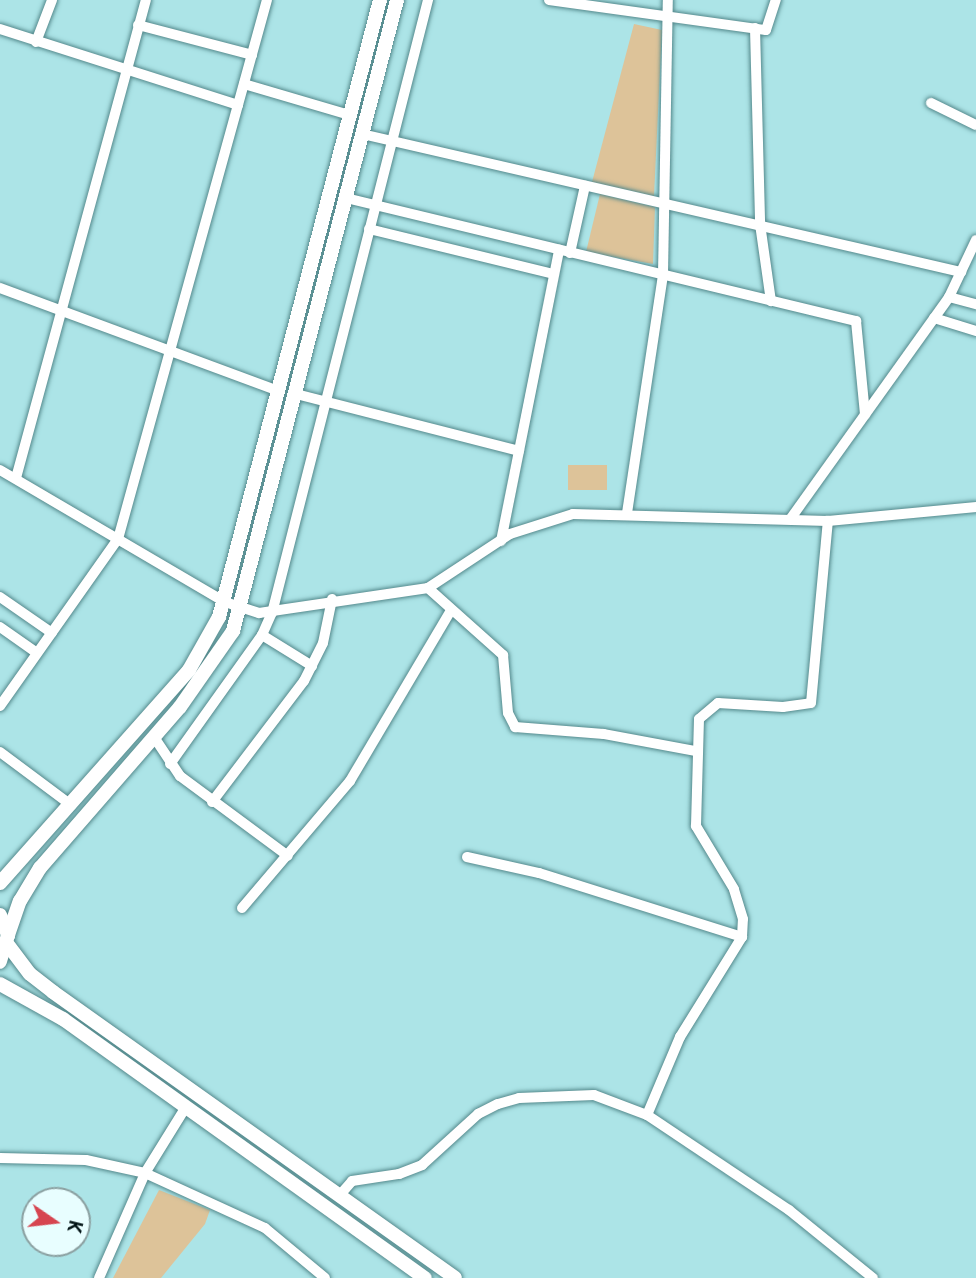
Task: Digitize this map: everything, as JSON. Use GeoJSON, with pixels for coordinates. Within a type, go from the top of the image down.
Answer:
{"type":"FeatureCollection","features":[{"type":"Feature","properties":{"kind":"street"},"geometry":{"type":"LineString","coordinates":[[36,42],[52,0]]}},
{"type":"Feature","properties":{"kind":"street"},"geometry":{"type":"LineString","coordinates":[[16,478],[58,311],[124,70],[146,0]]}},
{"type":"Feature","properties":{"kind":"street"},"geometry":{"type":"LineString","coordinates":[[0,706],[118,539],[267,0]]}},
{"type":"Feature","properties":{"kind":"street"},"geometry":{"type":"LineString","coordinates":[[0,883],[189,670],[225,602],[380,0]]}},
{"type":"Feature","properties":{"kind":"street"},"geometry":{"type":"LineString","coordinates":[[0,962],[20,901],[40,868],[154,737],[218,657],[241,609],[397,0]]}},
{"type":"Feature","properties":{"kind":"street"},"geometry":{"type":"LineString","coordinates":[[170,764],[262,635],[272,613],[428,0]]}},
{"type":"Feature","properties":{"kind":"street"},"geometry":{"type":"LineString","coordinates":[[549,0],[619,13],[669,16],[766,30],[776,0]]}},
{"type":"Feature","properties":{"kind":"street"},"geometry":{"type":"LineString","coordinates":[[627,513],[663,275],[668,0]]}},
{"type":"Feature","properties":{"kind":"street"},"geometry":{"type":"LineString","coordinates":[[138,25],[252,55]]}},
{"type":"Feature","properties":{"kind":"street"},"geometry":{"type":"LineString","coordinates":[[755,28],[760,224],[771,301]]}},
{"type":"Feature","properties":{"kind":"street"},"geometry":{"type":"LineString","coordinates":[[0,29],[238,105]]}},
{"type":"Feature","properties":{"kind":"street"},"geometry":{"type":"LineString","coordinates":[[244,84],[349,115]]}},
{"type":"Feature","properties":{"kind":"street"},"geometry":{"type":"LineString","coordinates":[[931,103],[976,125]]}},
{"type":"Feature","properties":{"kind":"street"},"geometry":{"type":"LineString","coordinates":[[362,134],[961,272]]}},
{"type":"Feature","properties":{"kind":"street"},"geometry":{"type":"LineString","coordinates":[[570,253],[585,186]]}},
{"type":"Feature","properties":{"kind":"street"},"geometry":{"type":"LineString","coordinates":[[346,198],[856,321],[865,415]]}},
{"type":"Feature","properties":{"kind":"street"},"geometry":{"type":"LineString","coordinates":[[369,229],[554,274]]}},
{"type":"Feature","properties":{"kind":"street"},"geometry":{"type":"LineString","coordinates":[[791,518],[949,297],[976,240]]}},
{"type":"Feature","properties":{"kind":"street"},"geometry":{"type":"LineString","coordinates":[[501,541],[559,250]]}},
{"type":"Feature","properties":{"kind":"street"},"geometry":{"type":"LineString","coordinates":[[0,288],[170,354],[278,391]]}},
{"type":"Feature","properties":{"kind":"street"},"geometry":{"type":"LineString","coordinates":[[949,297],[976,304]]}},
{"type":"Feature","properties":{"kind":"street"},"geometry":{"type":"LineString","coordinates":[[934,318],[976,331]]}},
{"type":"Feature","properties":{"kind":"street"},"geometry":{"type":"LineString","coordinates":[[296,394],[519,451]]}},
{"type":"Feature","properties":{"kind":"street"},"geometry":{"type":"LineString","coordinates":[[0,470],[225,602],[241,609],[272,613],[332,599],[428,588],[501,541],[559,517],[627,513],[791,518],[828,522],[976,507]]}},
{"type":"Feature","properties":{"kind":"street"},"geometry":{"type":"LineString","coordinates":[[647,1115],[680,1037],[742,937],[743,919],[734,889],[696,826],[696,751],[699,719],[713,705],[783,707],[811,703],[828,522]]}},
{"type":"Feature","properties":{"kind":"street"},"geometry":{"type":"LineString","coordinates":[[428,588],[450,612],[503,655],[508,713],[515,727],[604,734],[696,751]]}},
{"type":"Feature","properties":{"kind":"street"},"geometry":{"type":"LineString","coordinates":[[0,597],[52,633]]}},
{"type":"Feature","properties":{"kind":"street"},"geometry":{"type":"LineString","coordinates":[[212,802],[295,696],[327,631],[332,599]]}},
{"type":"Feature","properties":{"kind":"street"},"geometry":{"type":"LineString","coordinates":[[242,908],[350,781],[450,612]]}},
{"type":"Feature","properties":{"kind":"street"},"geometry":{"type":"LineString","coordinates":[[2,631],[37,653]]}},
{"type":"Feature","properties":{"kind":"street"},"geometry":{"type":"LineString","coordinates":[[262,635],[312,666]]}},
{"type":"Feature","properties":{"kind":"street"},"geometry":{"type":"LineString","coordinates":[[154,737],[170,764],[212,802],[288,856]]}},
{"type":"Feature","properties":{"kind":"street"},"geometry":{"type":"LineString","coordinates":[[0,752],[71,805]]}},
{"type":"Feature","properties":{"kind":"street"},"geometry":{"type":"LineString","coordinates":[[467,857],[539,873],[742,937]]}},
{"type":"Feature","properties":{"kind":"street"},"geometry":{"type":"LineString","coordinates":[[0,915],[8,940],[30,974],[455,1278]]}},
{"type":"Feature","properties":{"kind":"street"},"geometry":{"type":"LineString","coordinates":[[0,984],[24,997],[186,1107],[425,1278]]}},
{"type":"Feature","properties":{"kind":"street"},"geometry":{"type":"LineString","coordinates":[[0,995],[24,997]]}},
{"type":"Feature","properties":{"kind":"street"},"geometry":{"type":"LineString","coordinates":[[339,1196],[352,1181],[398,1174],[422,1165],[478,1114],[508,1100],[594,1096],[647,1115],[789,1210],[873,1278]]}},
{"type":"Feature","properties":{"kind":"street"},"geometry":{"type":"LineString","coordinates":[[99,1278],[145,1173],[186,1107]]}},
{"type":"Feature","properties":{"kind":"street"},"geometry":{"type":"LineString","coordinates":[[0,1158],[66,1158],[145,1173],[265,1228],[325,1278]]}},
{"type":"Feature","properties":{"kind":"shaded area"},"geometry":{"type":"Polygon","coordinates":[[[634,24],[662,30],[654,196],[592,182],[634,24]]]}},
{"type":"Feature","properties":{"kind":"shaded area"},"geometry":{"type":"Polygon","coordinates":[[[600,194],[655,207],[653,264],[586,252],[600,194]]]}},
{"type":"Feature","properties":{"kind":"shaded area"},"geometry":{"type":"Polygon","coordinates":[[[568,465],[607,465],[607,490],[568,490],[568,465]]]}},
{"type":"Feature","properties":{"kind":"shaded area"},"geometry":{"type":"Polygon","coordinates":[[[159,1190],[210,1210],[205,1224],[161,1278],[113,1278],[159,1190]]]}}]}
